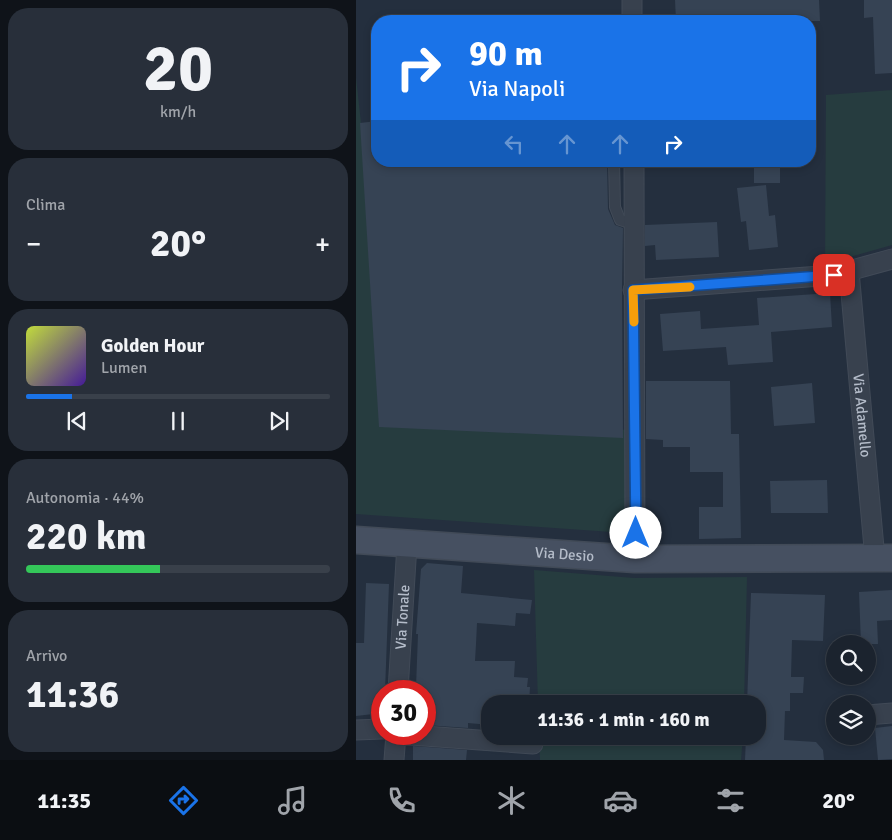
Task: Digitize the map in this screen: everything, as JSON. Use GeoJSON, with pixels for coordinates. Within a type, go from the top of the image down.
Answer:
{"type":"FeatureCollection","features":[{"type":"Feature","properties":{"kind":"street"},"geometry":{"type":"LineString","coordinates":[[632,0],[632,15]]}},
{"type":"Feature","properties":{"kind":"street"},"geometry":{"type":"LineString","coordinates":[[634,167],[635,558]]}},
{"type":"Feature","properties":{"kind":"street"},"geometry":{"type":"LineString","coordinates":[[633,290],[801,279],[834,275],[892,259]]}},
{"type":"Feature","properties":{"kind":"street","name":"Via Adamello"},"geometry":{"type":"LineString","coordinates":[[850,271],[883,558]]}},
{"type":"Feature","properties":{"kind":"street","name":"Via Desio"},"geometry":{"type":"LineString","coordinates":[[356,540],[635,558],[883,558]]}},
{"type":"Feature","properties":{"kind":"street","name":"Via Tonale"},"geometry":{"type":"LineString","coordinates":[[399,680],[407,544]]}},
{"type":"Feature","properties":{"kind":"street"},"geometry":{"type":"LineString","coordinates":[[876,714],[892,713]]}},
{"type":"Feature","properties":{"kind":"street"},"geometry":{"type":"LineString","coordinates":[[356,730],[371,729]]}},
{"type":"Feature","properties":{"kind":"street"},"geometry":{"type":"LineString","coordinates":[[436,737],[481,740]]}},
{"type":"Feature","properties":{"kind":"street"},"geometry":{"type":"LineString","coordinates":[[394,760],[396,745]]}},
{"type":"Feature","properties":{"kind":"lane"},"geometry":{"type":"LineString","coordinates":[[614,167],[615,207],[620,220],[633,224]]}},
{"type":"Feature","properties":{"kind":"green space"},"geometry":{"type":"Polygon","coordinates":[[[356,77],[393,416],[628,430],[626,533],[356,514],[356,77]]]}},
{"type":"Feature","properties":{"kind":"green space"},"geometry":{"type":"Polygon","coordinates":[[[892,90],[892,245],[825,264],[826,95],[892,90]]]}},
{"type":"Feature","properties":{"kind":"green space"},"geometry":{"type":"Polygon","coordinates":[[[534,570],[634,578],[747,577],[744,695],[538,695],[534,570]]]}},
{"type":"Feature","properties":{"kind":"green space"},"geometry":{"type":"Polygon","coordinates":[[[539,745],[742,745],[741,760],[540,760],[539,745]]]}},
{"type":"Feature","properties":{"kind":"building"},"geometry":{"type":"Polygon","coordinates":[[[675,0],[819,0],[820,21],[816,21],[816,15],[676,15],[675,0]]]}},
{"type":"Feature","properties":{"kind":"building"},"geometry":{"type":"Polygon","coordinates":[[[864,0],[892,0],[892,73],[875,74],[873,17],[864,18],[864,0]]]}},
{"type":"Feature","properties":{"kind":"building"},"geometry":{"type":"Polygon","coordinates":[[[371,122],[371,167],[607,167],[608,209],[615,225],[623,228],[623,438],[379,427],[360,123],[371,122]]]}},
{"type":"Feature","properties":{"kind":"building"},"geometry":{"type":"Polygon","coordinates":[[[754,167],[780,167],[780,183],[754,183],[754,167]]]}},
{"type":"Feature","properties":{"kind":"building"},"geometry":{"type":"Polygon","coordinates":[[[766,185],[769,216],[775,215],[778,247],[749,250],[746,221],[741,222],[737,188],[766,185]]]}},
{"type":"Feature","properties":{"kind":"building"},"geometry":{"type":"Polygon","coordinates":[[[717,222],[719,257],[656,260],[655,245],[645,246],[645,225],[717,222]]]}},
{"type":"Feature","properties":{"kind":"building"},"geometry":{"type":"Polygon","coordinates":[[[830,293],[832,327],[771,332],[773,362],[728,365],[726,347],[663,351],[660,314],[700,311],[701,329],[759,325],[757,298],[830,293]]]}},
{"type":"Feature","properties":{"kind":"building"},"geometry":{"type":"Polygon","coordinates":[[[646,381],[730,381],[731,434],[739,434],[741,538],[699,539],[699,507],[723,507],[723,472],[690,472],[690,447],[663,447],[663,440],[646,439],[646,381]]]}},
{"type":"Feature","properties":{"kind":"building"},"geometry":{"type":"Polygon","coordinates":[[[812,383],[815,423],[774,426],[771,387],[812,383]]]}},
{"type":"Feature","properties":{"kind":"building"},"geometry":{"type":"Polygon","coordinates":[[[827,480],[828,513],[771,513],[770,481],[827,480]]]}},
{"type":"Feature","properties":{"kind":"building"},"geometry":{"type":"Polygon","coordinates":[[[427,563],[463,566],[461,593],[532,600],[530,614],[516,613],[515,626],[477,623],[475,661],[515,661],[514,677],[528,678],[527,687],[530,687],[530,695],[481,695],[481,724],[468,723],[468,728],[436,726],[436,680],[416,680],[418,634],[416,634],[421,569],[427,563]]]}},
{"type":"Feature","properties":{"kind":"building"},"geometry":{"type":"Polygon","coordinates":[[[366,583],[389,584],[385,680],[371,680],[371,714],[356,716],[356,643],[364,643],[366,583]]]}},
{"type":"Feature","properties":{"kind":"building"},"geometry":{"type":"Polygon","coordinates":[[[892,590],[892,620],[877,621],[878,644],[876,644],[876,635],[861,635],[859,592],[892,590]]]}},
{"type":"Feature","properties":{"kind":"building"},"geometry":{"type":"Polygon","coordinates":[[[751,593],[825,595],[823,641],[792,640],[791,677],[804,677],[803,693],[790,693],[790,711],[785,711],[784,740],[816,742],[823,750],[824,760],[745,760],[746,745],[766,745],[766,695],[747,695],[751,593]]]}},
{"type":"Feature","properties":{"kind":"building"},"geometry":{"type":"Polygon","coordinates":[[[892,726],[892,759],[878,760],[876,728],[892,726]]]}},
{"type":"Feature","properties":{"kind":"building"},"geometry":{"type":"Polygon","coordinates":[[[413,746],[467,750],[466,760],[413,760],[413,746]]]}},
{"type":"Feature","properties":{"kind":"slow traffic"},"geometry":{"type":"LineString","coordinates":[[634,322],[633,290],[690,287]]}},
{"type":"Feature","properties":{"kind":"route"},"geometry":{"type":"LineString","coordinates":[[636,533],[633,290],[668,289],[834,275]]}}]}
